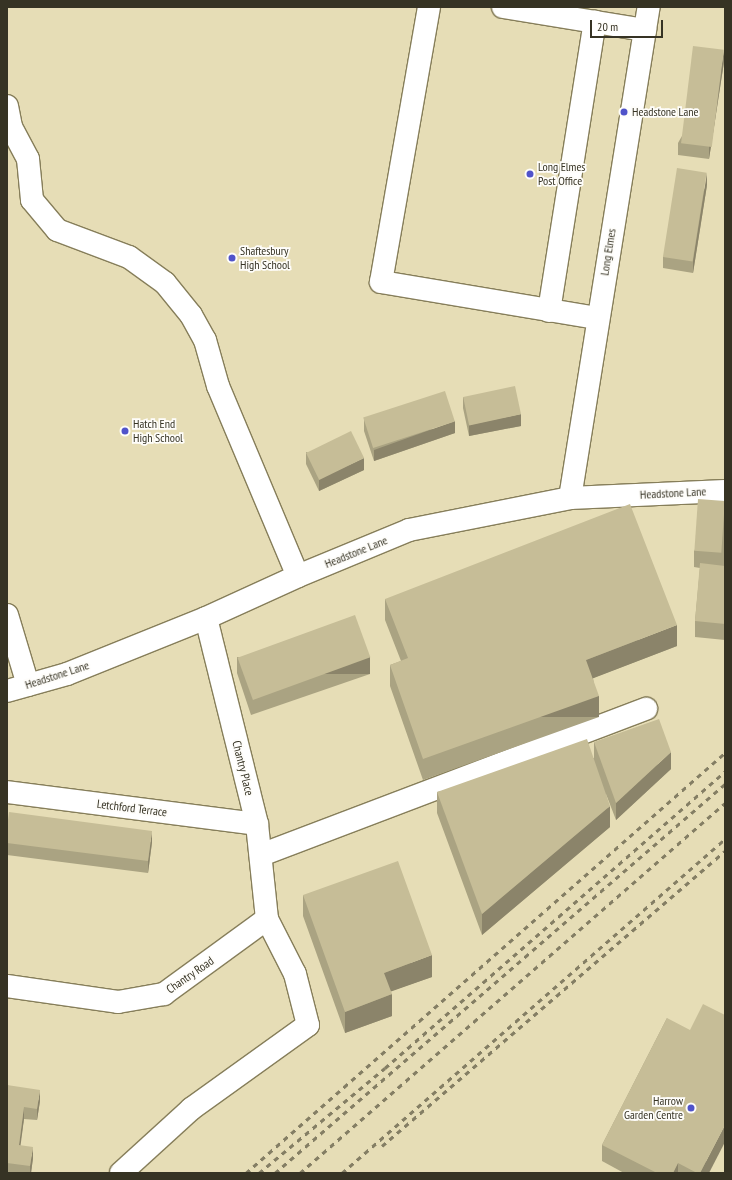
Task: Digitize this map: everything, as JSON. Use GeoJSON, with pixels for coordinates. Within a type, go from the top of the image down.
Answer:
{"type":"FeatureCollection","features":[{"type":"Feature","properties":{"kind":"street"},"geometry":{"type":"LineString","coordinates":[[429,7],[381,282],[597,318]]}},
{"type":"Feature","properties":{"kind":"street"},"geometry":{"type":"LineString","coordinates":[[503,7],[645,30]]}},
{"type":"Feature","properties":{"kind":"street","name":"Long Elmes"},"geometry":{"type":"LineString","coordinates":[[570,498],[597,318],[649,7]]}},
{"type":"Feature","properties":{"kind":"street"},"geometry":{"type":"LineString","coordinates":[[549,311],[595,22]]}},
{"type":"Feature","properties":{"kind":"street"},"geometry":{"type":"LineString","coordinates":[[7,106],[12,127],[28,160],[32,200],[57,230],[129,257],[165,283],[191,315],[204,340],[218,386],[298,576]]}},
{"type":"Feature","properties":{"kind":"street","name":"Headstone Lane"},"geometry":{"type":"LineString","coordinates":[[7,691],[67,674],[206,618],[298,576],[409,530],[570,498],[725,491]]}},
{"type":"Feature","properties":{"kind":"street"},"geometry":{"type":"LineString","coordinates":[[7,615],[28,685]]}},
{"type":"Feature","properties":{"kind":"street","name":"Chantry Place"},"geometry":{"type":"LineString","coordinates":[[206,618],[257,824],[266,919]]}},
{"type":"Feature","properties":{"kind":"street"},"geometry":{"type":"LineString","coordinates":[[261,856],[646,709]]}},
{"type":"Feature","properties":{"kind":"street","name":"Letchford Terrace"},"geometry":{"type":"LineString","coordinates":[[7,792],[257,824]]}},
{"type":"Feature","properties":{"kind":"street"},"geometry":{"type":"LineString","coordinates":[[121,1173],[191,1109],[308,1025],[295,974],[266,919]]}},
{"type":"Feature","properties":{"kind":"street","name":"Chantry Road"},"geometry":{"type":"LineString","coordinates":[[7,986],[118,1002],[164,994],[266,919]]}},
{"type":"Feature","properties":{"kind":"building"},"geometry":{"type":"Polygon","coordinates":[[[693,46],[724,50],[712,147],[681,143],[693,46]]]}},
{"type":"Feature","properties":{"kind":"building"},"geometry":{"type":"Polygon","coordinates":[[[677,168],[707,173],[693,262],[663,257],[677,168]]]}},
{"type":"Feature","properties":{"kind":"building"},"geometry":{"type":"Polygon","coordinates":[[[515,386],[521,414],[469,425],[463,397],[515,386]]]}},
{"type":"Feature","properties":{"kind":"building"},"geometry":{"type":"Polygon","coordinates":[[[445,391],[455,421],[373,448],[363,418],[445,391]]]}},
{"type":"Feature","properties":{"kind":"building"},"geometry":{"type":"Polygon","coordinates":[[[351,431],[364,458],[319,480],[306,453],[351,431]]]}},
{"type":"Feature","properties":{"kind":"building"},"geometry":{"type":"Polygon","coordinates":[[[698,499],[725,501],[721,553],[694,551],[698,499]]]}},
{"type":"Feature","properties":{"kind":"building"},"geometry":{"type":"Polygon","coordinates":[[[630,504],[677,625],[586,660],[599,696],[423,759],[390,665],[408,658],[385,599],[630,504]]]}},
{"type":"Feature","properties":{"kind":"building"},"geometry":{"type":"Polygon","coordinates":[[[700,563],[725,566],[725,624],[695,621],[700,563]]]}},
{"type":"Feature","properties":{"kind":"building"},"geometry":{"type":"Polygon","coordinates":[[[355,615],[370,657],[253,700],[238,658],[355,615]]]}},
{"type":"Feature","properties":{"kind":"building"},"geometry":{"type":"Polygon","coordinates":[[[659,719],[671,752],[616,803],[594,742],[659,719]]]}},
{"type":"Feature","properties":{"kind":"building"},"geometry":{"type":"Polygon","coordinates":[[[587,739],[610,806],[482,914],[437,792],[587,739]]]}},
{"type":"Feature","properties":{"kind":"building"},"geometry":{"type":"Polygon","coordinates":[[[9,812],[152,831],[148,861],[7,843],[9,812]]]}},
{"type":"Feature","properties":{"kind":"building"},"geometry":{"type":"Polygon","coordinates":[[[398,861],[432,955],[384,973],[392,994],[345,1012],[303,895],[398,861]]]}},
{"type":"Feature","properties":{"kind":"building"},"geometry":{"type":"Polygon","coordinates":[[[703,1004],[725,1015],[725,1125],[700,1173],[697,1173],[678,1163],[673,1173],[657,1173],[602,1145],[667,1018],[690,1030],[703,1004]]]}},
{"type":"Feature","properties":{"kind":"building"},"geometry":{"type":"Polygon","coordinates":[[[7,1085],[40,1090],[37,1109],[24,1107],[19,1145],[33,1147],[30,1166],[7,1163],[7,1085]]]}},
{"type":"Feature","properties":{"kind":"railway"},"geometry":{"type":"LineString","coordinates":[[246,1173],[725,753]]}},
{"type":"Feature","properties":{"kind":"railway"},"geometry":{"type":"LineString","coordinates":[[259,1173],[385,1068],[725,771]]}},
{"type":"Feature","properties":{"kind":"railway"},"geometry":{"type":"LineString","coordinates":[[275,1173],[725,784]]}},
{"type":"Feature","properties":{"kind":"railway"},"geometry":{"type":"LineString","coordinates":[[300,1173],[725,803]]}},
{"type":"Feature","properties":{"kind":"railway"},"geometry":{"type":"LineString","coordinates":[[342,1173],[725,839]]}},
{"type":"Feature","properties":{"kind":"railway"},"geometry":{"type":"LineString","coordinates":[[382,1146],[725,851]]}},
{"type":"Feature","properties":{"kind":"place","name":"Headstone Lane"},"geometry":{"type":"Point","coordinates":[624,112]}},
{"type":"Feature","properties":{"kind":"place","name":"Long Elmes Post Office"},"geometry":{"type":"Point","coordinates":[530,174]}},
{"type":"Feature","properties":{"kind":"place","name":"Shaftesbury High School"},"geometry":{"type":"Point","coordinates":[232,258]}},
{"type":"Feature","properties":{"kind":"place","name":"Hatch End High School"},"geometry":{"type":"Point","coordinates":[125,431]}},
{"type":"Feature","properties":{"kind":"place","name":"Harrow Garden Centre"},"geometry":{"type":"Point","coordinates":[691,1108]}}]}
